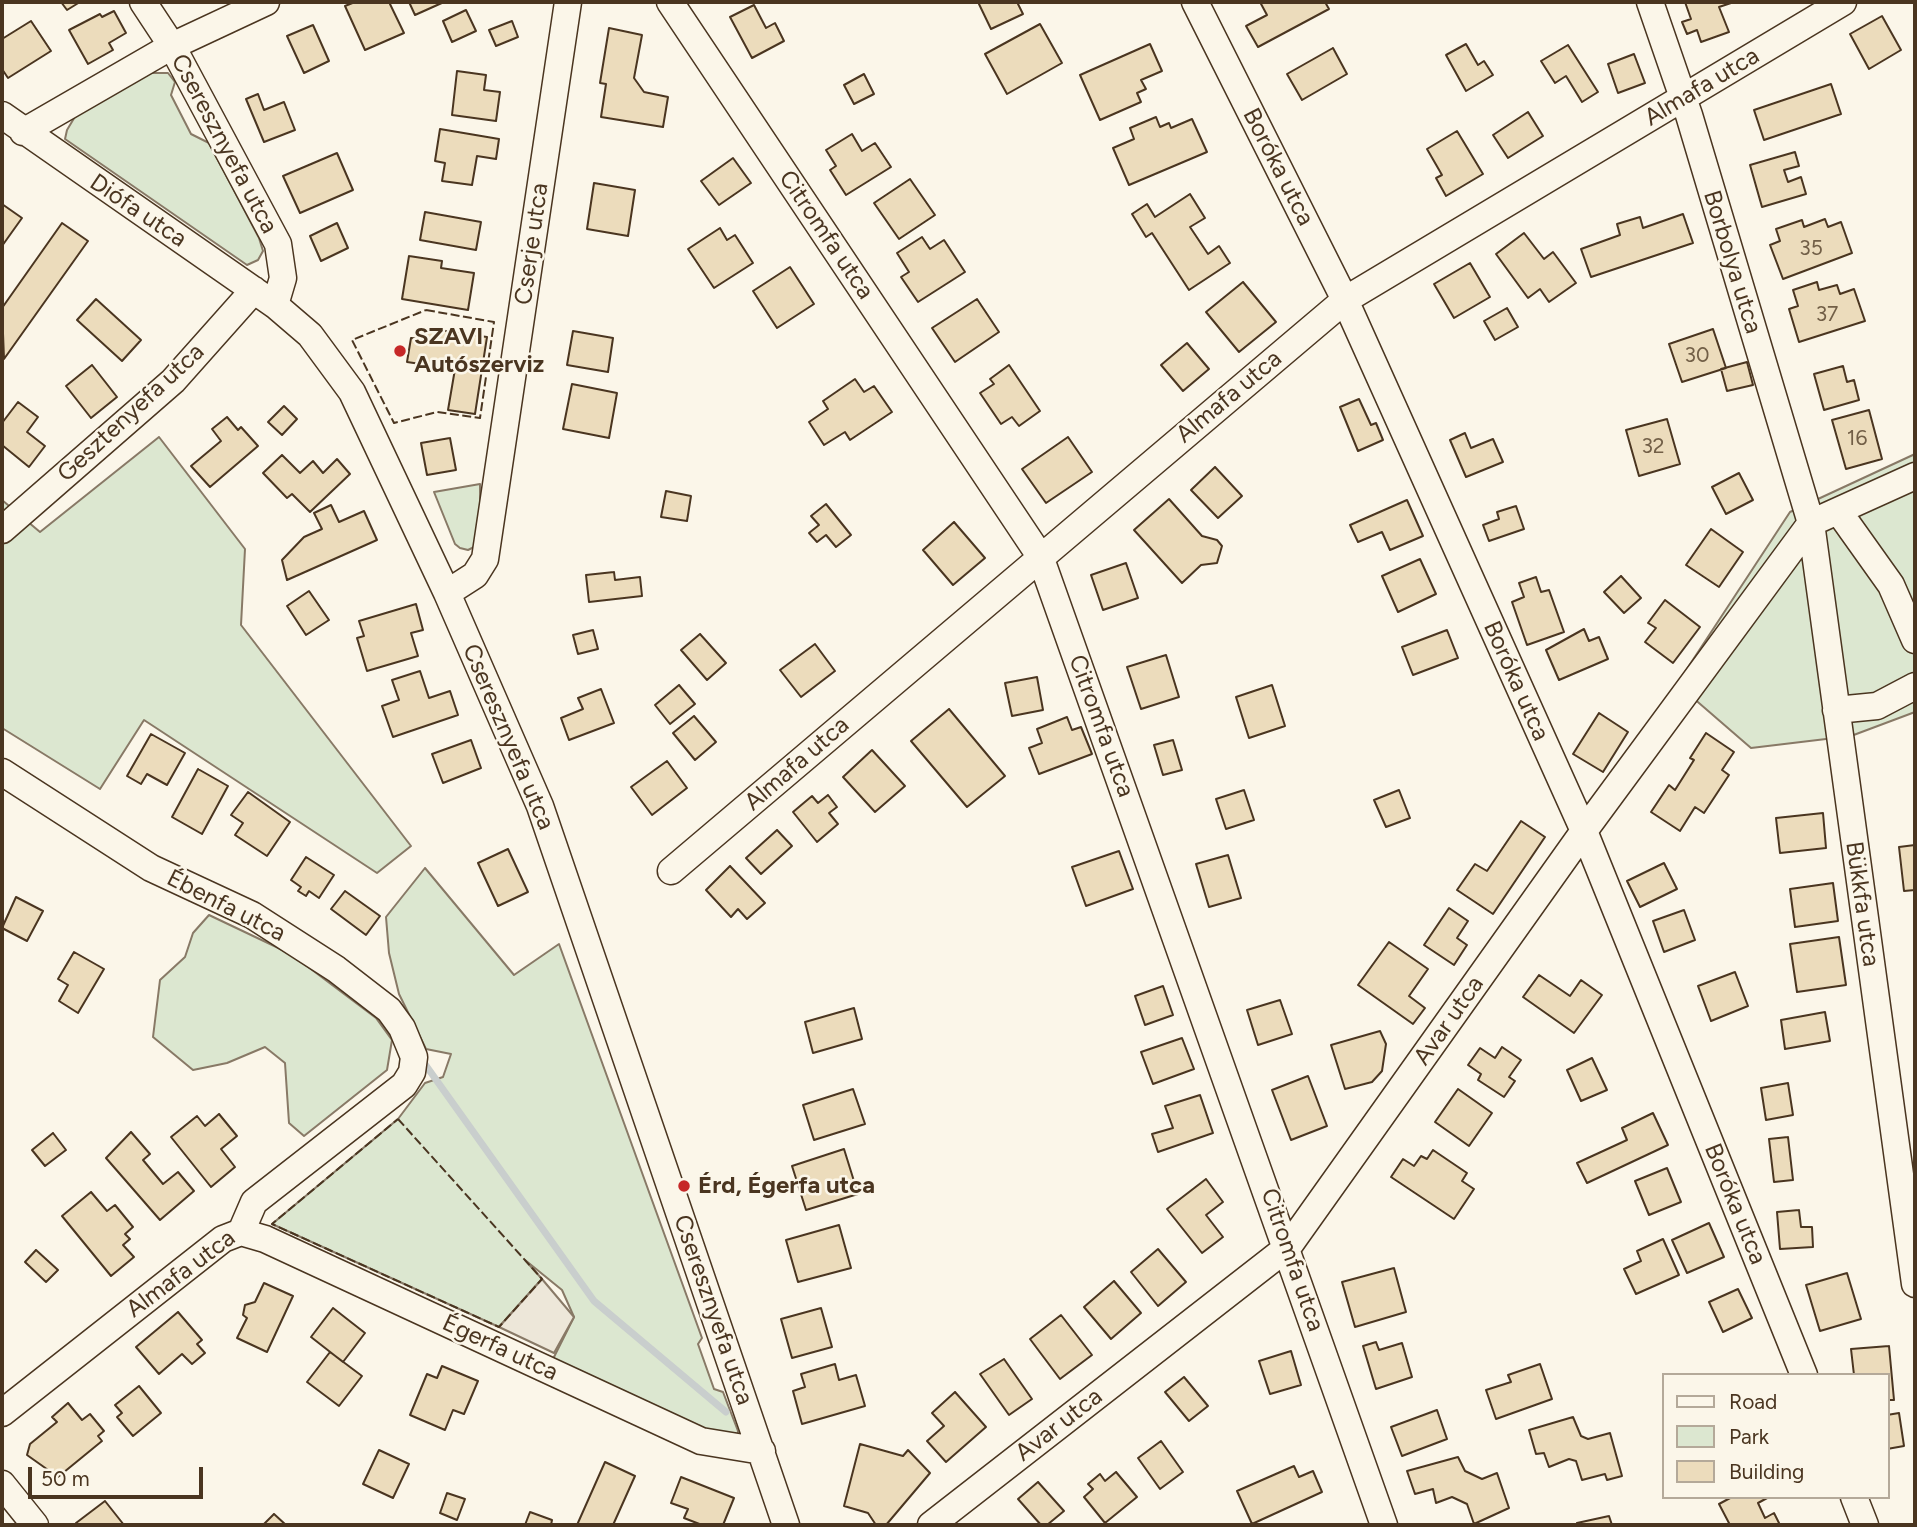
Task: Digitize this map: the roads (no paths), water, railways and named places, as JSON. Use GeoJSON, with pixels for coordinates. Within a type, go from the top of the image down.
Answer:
{"type":"FeatureCollection","features":[{"type":"Feature","properties":{"kind":"street","name":"Cseresznyefa utca"},"geometry":{"type":"LineString","coordinates":[[142,2],[172,46],[278,244],[284,278],[265,297],[310,335],[352,391],[447,593],[540,806],[786,1525]]}},
{"type":"Feature","properties":{"kind":"street"},"geometry":{"type":"LineString","coordinates":[[23,132],[172,46],[266,2]]}},
{"type":"Feature","properties":{"kind":"street","name":"Cserje utca"},"geometry":{"type":"LineString","coordinates":[[447,593],[475,575],[485,559],[568,2]]}},
{"type":"Feature","properties":{"kind":"street","name":"Citromfa utca"},"geometry":{"type":"LineString","coordinates":[[670,2],[1040,556],[1384,1525]]}},
{"type":"Feature","properties":{"kind":"street","name":"Boróka utca"},"geometry":{"type":"LineString","coordinates":[[1195,2],[1345,300],[1584,831],[1803,1373]]}},
{"type":"Feature","properties":{"kind":"street","name":"Borbolya utca"},"geometry":{"type":"LineString","coordinates":[[1650,2],[1683,99],[1811,523]]}},
{"type":"Feature","properties":{"kind":"street","name":"Almafa utca"},"geometry":{"type":"LineString","coordinates":[[671,872],[1040,556],[1345,300],[1843,2]]}},
{"type":"Feature","properties":{"kind":"street","name":"Diófa utca"},"geometry":{"type":"LineString","coordinates":[[2,115],[265,297]]}},
{"type":"Feature","properties":{"kind":"street","name":"Gesztenyefa utca"},"geometry":{"type":"LineString","coordinates":[[2,530],[265,297]]}},
{"type":"Feature","properties":{"kind":"street"},"geometry":{"type":"LineString","coordinates":[[1811,523],[1915,476]]}},
{"type":"Feature","properties":{"kind":"street"},"geometry":{"type":"LineString","coordinates":[[1839,512],[1891,585],[1915,640]]}},
{"type":"Feature","properties":{"kind":"street","name":"Bükkfa utca"},"geometry":{"type":"LineString","coordinates":[[1811,523],[1915,1284]]}},
{"type":"Feature","properties":{"kind":"street","name":"Avar utca"},"geometry":{"type":"LineString","coordinates":[[931,1525],[1287,1247],[1584,831],[1811,523]]}},
{"type":"Feature","properties":{"kind":"street"},"geometry":{"type":"LineString","coordinates":[[1836,710],[1877,706],[1915,686]]}},
{"type":"Feature","properties":{"kind":"street","name":"Ébenfa utca"},"geometry":{"type":"LineString","coordinates":[[2,772],[150,868],[252,915],[336,969],[390,1010],[402,1028],[414,1057],[412,1072]]}},
{"type":"Feature","properties":{"kind":"street","name":"Almafa utca"},"geometry":{"type":"LineString","coordinates":[[2,1413],[223,1239],[241,1233],[254,1202],[404,1085],[412,1072]]}},
{"type":"Feature","properties":{"kind":"street","name":"Égerfa utca"},"geometry":{"type":"LineString","coordinates":[[241,1233],[265,1240],[701,1441],[762,1451]]}},
{"type":"Feature","properties":{"kind":"street"},"geometry":{"type":"LineString","coordinates":[[2,1483],[34,1525]]}},
{"type":"Feature","properties":{"kind":"street"},"geometry":{"type":"LineString","coordinates":[[1855,1499],[1865,1525]]}},
{"type":"Feature","properties":{"kind":"waterway"},"geometry":{"type":"LineString","coordinates":[[422,1060],[594,1301],[726,1412]]}},
{"type":"Feature","properties":{"kind":"place","name":"SZAVI Autószerviz"},"geometry":{"type":"Point","coordinates":[400,351]}},
{"type":"Feature","properties":{"kind":"place","name":"Érd, Égerfa utca"},"geometry":{"type":"Point","coordinates":[684,1186]}}]}
